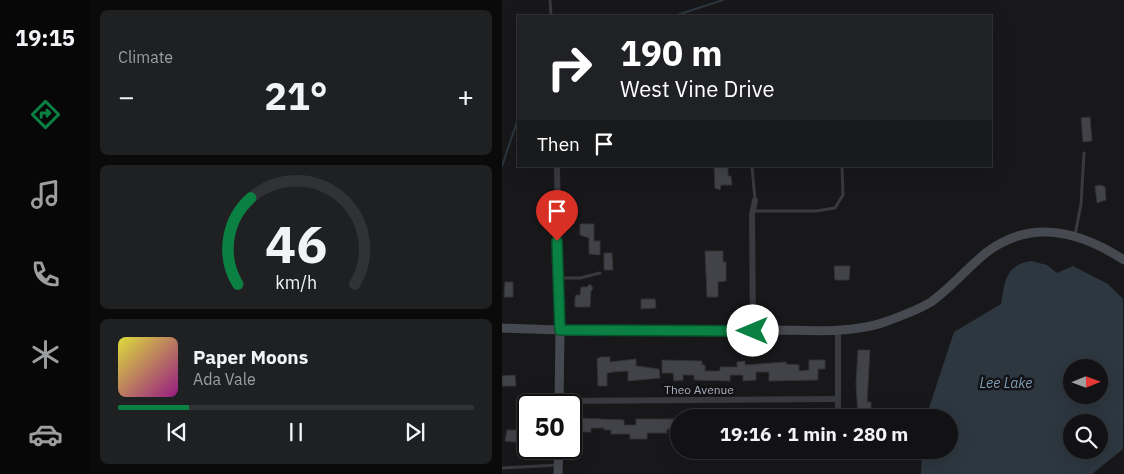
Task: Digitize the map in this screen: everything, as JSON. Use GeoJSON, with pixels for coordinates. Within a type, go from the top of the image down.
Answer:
{"type":"FeatureCollection","features":[{"type":"Feature","properties":{"kind":"main road"},"geometry":{"type":"LineString","coordinates":[[502,328],[753,331],[838,329],[880,324],[906,314],[930,302],[955,284],[982,257],[1001,243],[1043,232],[1075,235],[1095,243],[1124,260]]}},
{"type":"Feature","properties":{"kind":"main road"},"geometry":{"type":"LineString","coordinates":[[559,394],[560,330]]}},
{"type":"Feature","properties":{"kind":"street"},"geometry":{"type":"LineString","coordinates":[[556,167],[560,330]]}},
{"type":"Feature","properties":{"kind":"street"},"geometry":{"type":"LineString","coordinates":[[753,331],[753,211],[755,200]]}},
{"type":"Feature","properties":{"kind":"street"},"geometry":{"type":"LineString","coordinates":[[838,329],[838,409]]}},
{"type":"Feature","properties":{"kind":"street","name":"Theo Avenue"},"geometry":{"type":"LineString","coordinates":[[582,403],[838,399]]}},
{"type":"Feature","properties":{"kind":"lane"},"geometry":{"type":"LineString","coordinates":[[550,0],[551,15]]}},
{"type":"Feature","properties":{"kind":"lane"},"geometry":{"type":"LineString","coordinates":[[1075,235],[1081,204],[1084,153]]}},
{"type":"Feature","properties":{"kind":"lane"},"geometry":{"type":"LineString","coordinates":[[752,167],[755,200]]}},
{"type":"Feature","properties":{"kind":"lane"},"geometry":{"type":"LineString","coordinates":[[753,211],[816,211],[835,208],[842,195],[842,167]]}},
{"type":"Feature","properties":{"kind":"lane"},"geometry":{"type":"LineString","coordinates":[[558,278],[580,278],[600,273]]}},
{"type":"Feature","properties":{"kind":"lane"},"geometry":{"type":"LineString","coordinates":[[502,468],[558,469]]}},
{"type":"Feature","properties":{"kind":"water","name":"Lee Lake"},"geometry":{"type":"Polygon","coordinates":[[[1031,261],[1047,265],[1057,273],[1073,266],[1108,284],[1123,299],[1123,449],[1092,474],[921,474],[922,459],[958,459],[958,409],[929,409],[954,332],[1001,304],[1005,282],[1016,266],[1031,261]]]}},
{"type":"Feature","properties":{"kind":"building"},"geometry":{"type":"Polygon","coordinates":[[[1090,117],[1092,141],[1083,142],[1081,118],[1090,117]]]}},
{"type":"Feature","properties":{"kind":"building"},"geometry":{"type":"Polygon","coordinates":[[[714,167],[728,167],[728,176],[731,176],[732,185],[721,185],[720,190],[715,188],[714,167]]]}},
{"type":"Feature","properties":{"kind":"building"},"geometry":{"type":"Polygon","coordinates":[[[1101,185],[1105,187],[1106,200],[1097,203],[1095,186],[1101,185]]]}},
{"type":"Feature","properties":{"kind":"building"},"geometry":{"type":"Polygon","coordinates":[[[580,224],[594,224],[594,241],[600,241],[600,255],[589,254],[589,238],[580,235],[580,224]]]}},
{"type":"Feature","properties":{"kind":"building"},"geometry":{"type":"Polygon","coordinates":[[[705,251],[723,251],[723,262],[726,262],[726,281],[718,282],[718,297],[707,297],[705,251]]]}},
{"type":"Feature","properties":{"kind":"building"},"geometry":{"type":"Polygon","coordinates":[[[604,253],[612,253],[613,270],[604,270],[604,253]]]}},
{"type":"Feature","properties":{"kind":"building"},"geometry":{"type":"Polygon","coordinates":[[[834,266],[850,266],[849,280],[835,280],[834,266]]]}},
{"type":"Feature","properties":{"kind":"building"},"geometry":{"type":"Polygon","coordinates":[[[505,282],[513,282],[513,297],[504,297],[505,282]]]}},
{"type":"Feature","properties":{"kind":"building"},"geometry":{"type":"Polygon","coordinates":[[[590,284],[593,288],[591,291],[590,307],[575,307],[575,298],[576,295],[580,295],[581,287],[587,287],[590,284]]]}},
{"type":"Feature","properties":{"kind":"building"},"geometry":{"type":"Polygon","coordinates":[[[641,299],[655,299],[656,308],[641,309],[641,299]]]}},
{"type":"Feature","properties":{"kind":"building"},"geometry":{"type":"Polygon","coordinates":[[[858,350],[870,350],[867,402],[871,402],[871,409],[857,409],[856,383],[858,350]]]}},
{"type":"Feature","properties":{"kind":"building"},"geometry":{"type":"Polygon","coordinates":[[[600,357],[610,357],[610,362],[636,359],[636,366],[659,369],[660,378],[628,381],[628,371],[613,372],[607,373],[607,386],[598,386],[597,359],[600,357]]]}},
{"type":"Feature","properties":{"kind":"building"},"geometry":{"type":"Polygon","coordinates":[[[662,360],[702,361],[702,365],[705,365],[705,371],[720,371],[720,367],[737,367],[737,362],[745,361],[745,365],[786,362],[786,364],[799,365],[799,371],[809,370],[809,360],[825,360],[825,369],[818,369],[818,380],[769,381],[769,372],[756,372],[756,380],[743,381],[743,375],[730,375],[730,381],[694,380],[694,375],[683,375],[683,380],[674,381],[673,373],[662,373],[662,360]]]}},
{"type":"Feature","properties":{"kind":"building"},"geometry":{"type":"Polygon","coordinates":[[[515,375],[516,386],[502,386],[502,376],[515,375]]]}},
{"type":"Feature","properties":{"kind":"building"},"geometry":{"type":"Polygon","coordinates":[[[582,418],[624,420],[624,425],[636,425],[636,419],[670,419],[670,429],[667,429],[667,433],[647,433],[647,439],[630,439],[630,434],[611,434],[611,430],[604,430],[604,428],[591,428],[591,432],[582,432],[582,418]]]}},
{"type":"Feature","properties":{"kind":"building"},"geometry":{"type":"Polygon","coordinates":[[[507,430],[517,430],[517,442],[505,441],[507,430]]]}},
{"type":"Feature","properties":{"kind":"waterway"},"geometry":{"type":"LineString","coordinates":[[677,15],[723,0]]}},
{"type":"Feature","properties":{"kind":"waterway"},"geometry":{"type":"LineString","coordinates":[[502,166],[517,122]]}},
{"type":"Feature","properties":{"kind":"route"},"geometry":{"type":"LineString","coordinates":[[557,241],[558,319],[560,330],[753,331]]}}]}
